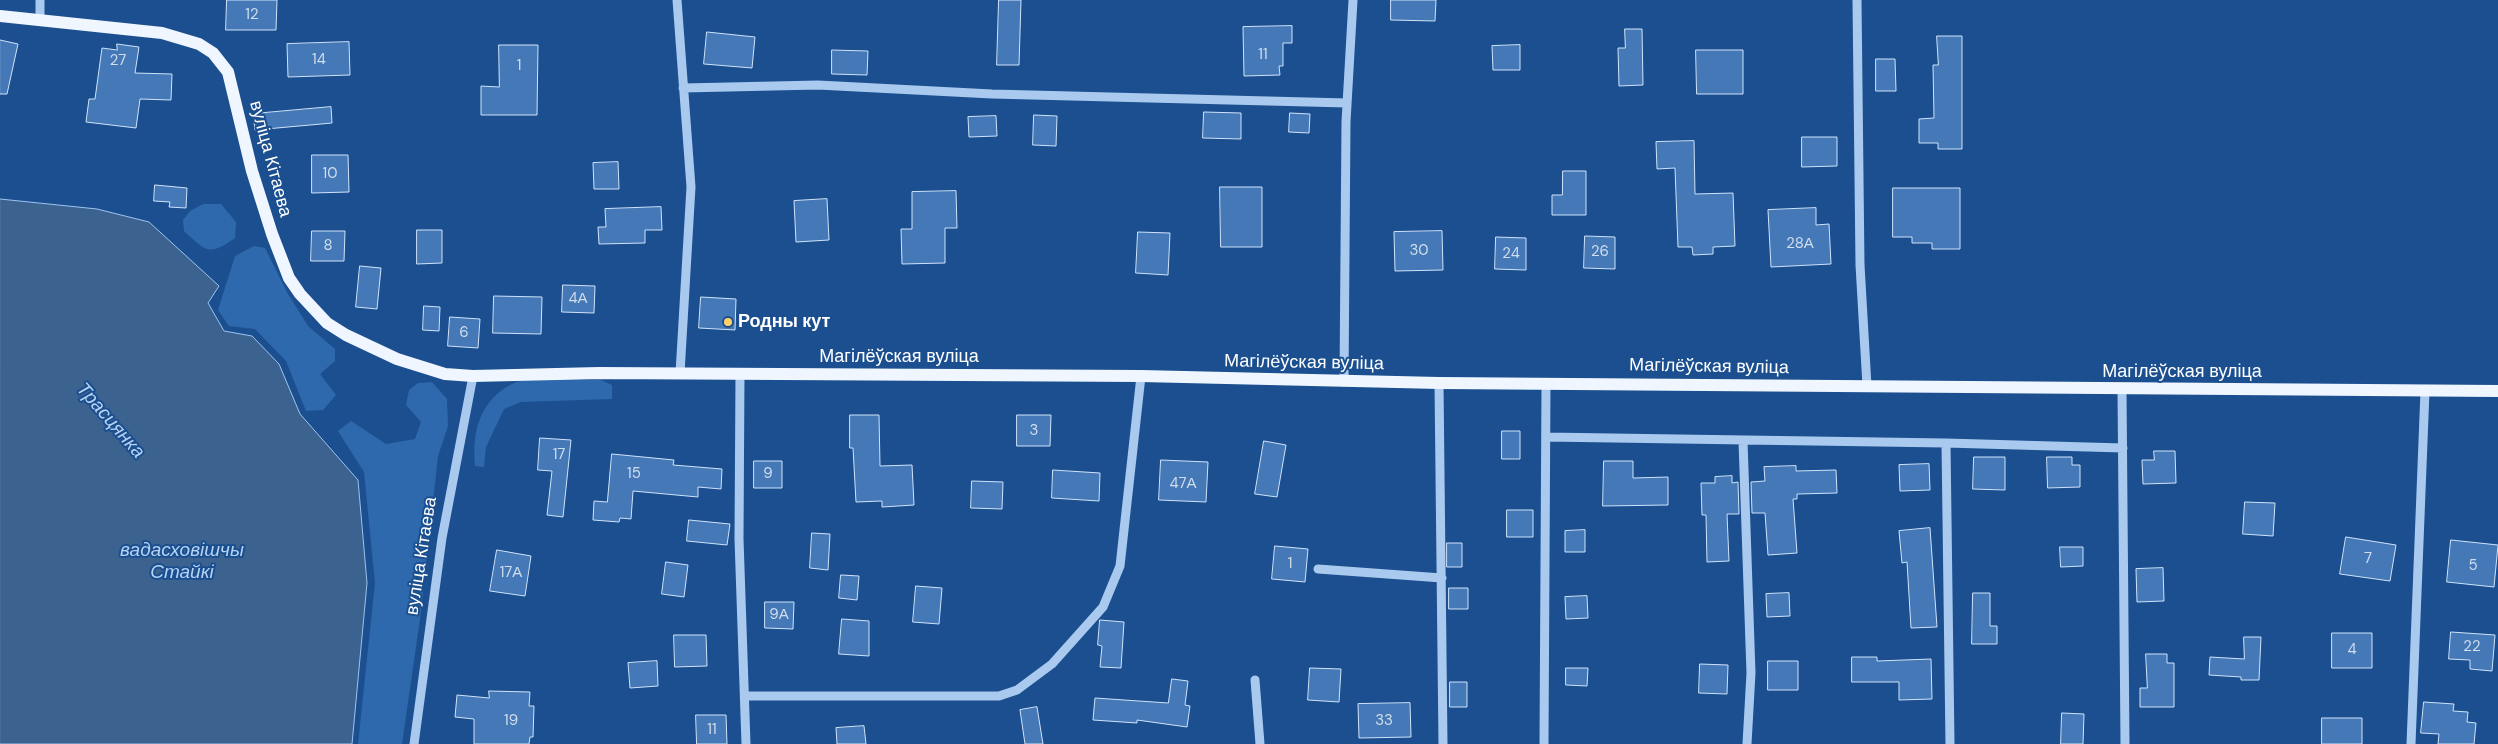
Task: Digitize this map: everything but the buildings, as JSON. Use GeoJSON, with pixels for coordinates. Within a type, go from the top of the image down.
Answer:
{"type":"FeatureCollection","features":[{"type":"Feature","properties":{"kind":"main road","name":"вуліца Кітаева"},"geometry":{"type":"LineString","coordinates":[[0,16],[162,33],[199,44],[213,53],[228,72],[252,171],[272,234],[289,278],[300,294],[327,323],[377,350],[429,370],[473,376],[740,374]]}},
{"type":"Feature","properties":{"kind":"main road","name":"Магілёўская вуліца"},"geometry":{"type":"LineString","coordinates":[[740,374],[1141,376],[1344,382],[2122,390],[2498,391]]}},
{"type":"Feature","properties":{"kind":"street"},"geometry":{"type":"LineString","coordinates":[[40,0],[40,20]]}},
{"type":"Feature","properties":{"kind":"street"},"geometry":{"type":"LineString","coordinates":[[677,0],[691,187],[680,373]]}},
{"type":"Feature","properties":{"kind":"street"},"geometry":{"type":"LineString","coordinates":[[1344,382],[1347,103],[1353,0]]}},
{"type":"Feature","properties":{"kind":"street"},"geometry":{"type":"LineString","coordinates":[[1858,0],[1860,265],[1867,386]]}},
{"type":"Feature","properties":{"kind":"street"},"geometry":{"type":"LineString","coordinates":[[683,88],[818,85],[992,94],[1347,103]]}},
{"type":"Feature","properties":{"kind":"street"},"geometry":{"type":"LineString","coordinates":[[740,374],[739,539],[746,744]]}},
{"type":"Feature","properties":{"kind":"street","name":"вуліца Кітаева"},"geometry":{"type":"LineString","coordinates":[[414,744],[440,548],[473,376]]}},
{"type":"Feature","properties":{"kind":"street"},"geometry":{"type":"LineString","coordinates":[[745,696],[999,696],[1017,690],[1052,664],[1103,607],[1120,566],[1141,376]]}},
{"type":"Feature","properties":{"kind":"street"},"geometry":{"type":"LineString","coordinates":[[1439,383],[1443,744]]}},
{"type":"Feature","properties":{"kind":"street"},"geometry":{"type":"LineString","coordinates":[[1544,744],[1546,383]]}},
{"type":"Feature","properties":{"kind":"street"},"geometry":{"type":"LineString","coordinates":[[2122,390],[2125,744]]}},
{"type":"Feature","properties":{"kind":"street"},"geometry":{"type":"LineString","coordinates":[[2411,744],[2425,391]]}},
{"type":"Feature","properties":{"kind":"street"},"geometry":{"type":"LineString","coordinates":[[1546,437],[1946,443],[2122,448]]}},
{"type":"Feature","properties":{"kind":"street"},"geometry":{"type":"LineString","coordinates":[[1743,441],[1751,673],[1748,744]]}},
{"type":"Feature","properties":{"kind":"street"},"geometry":{"type":"LineString","coordinates":[[1946,443],[1950,744]]}},
{"type":"Feature","properties":{"kind":"street"},"geometry":{"type":"LineString","coordinates":[[1318,569],[1442,578]]}},
{"type":"Feature","properties":{"kind":"street"},"geometry":{"type":"LineString","coordinates":[[1255,680],[1260,744]]}},
{"type":"Feature","properties":{"kind":"shaded area"},"geometry":{"type":"Polygon","coordinates":[[[203,204],[221,204],[236,222],[235,238],[219,248],[208,249],[203,247],[184,231],[183,220],[190,211],[203,204]]]}},
{"type":"Feature","properties":{"kind":"shaded area"},"geometry":{"type":"Polygon","coordinates":[[[254,246],[265,248],[288,294],[308,326],[335,349],[335,361],[320,374],[336,395],[323,410],[306,411],[286,361],[255,329],[229,326],[218,310],[235,256],[254,246]]]}},
{"type":"Feature","properties":{"kind":"shaded area"},"geometry":{"type":"Polygon","coordinates":[[[537,378],[601,380],[612,385],[612,399],[521,402],[504,409],[486,447],[484,467],[475,466],[474,453],[477,429],[485,408],[502,390],[514,383],[537,378]]]}},
{"type":"Feature","properties":{"kind":"shaded area"},"geometry":{"type":"Polygon","coordinates":[[[432,382],[447,399],[448,426],[438,456],[420,619],[402,744],[358,744],[375,583],[364,472],[338,431],[351,421],[386,444],[415,439],[421,422],[406,405],[409,390],[418,383],[432,382]]]}},
{"type":"Feature","properties":{"kind":"water","name":"вадасховішчы Стайкі"},"geometry":{"type":"Polygon","coordinates":[[[0,199],[97,209],[149,222],[219,286],[208,303],[224,331],[252,336],[279,364],[300,414],[358,480],[367,583],[352,744],[0,744],[0,199]]]}},
{"type":"Feature","properties":{"kind":"place","name":"Родны кут"},"geometry":{"type":"Point","coordinates":[728,322]}},
{"type":"Feature","properties":{"kind":"water label","name":"Трасцянка"},"geometry":{"type":"Point","coordinates":[110,421]}}]}
